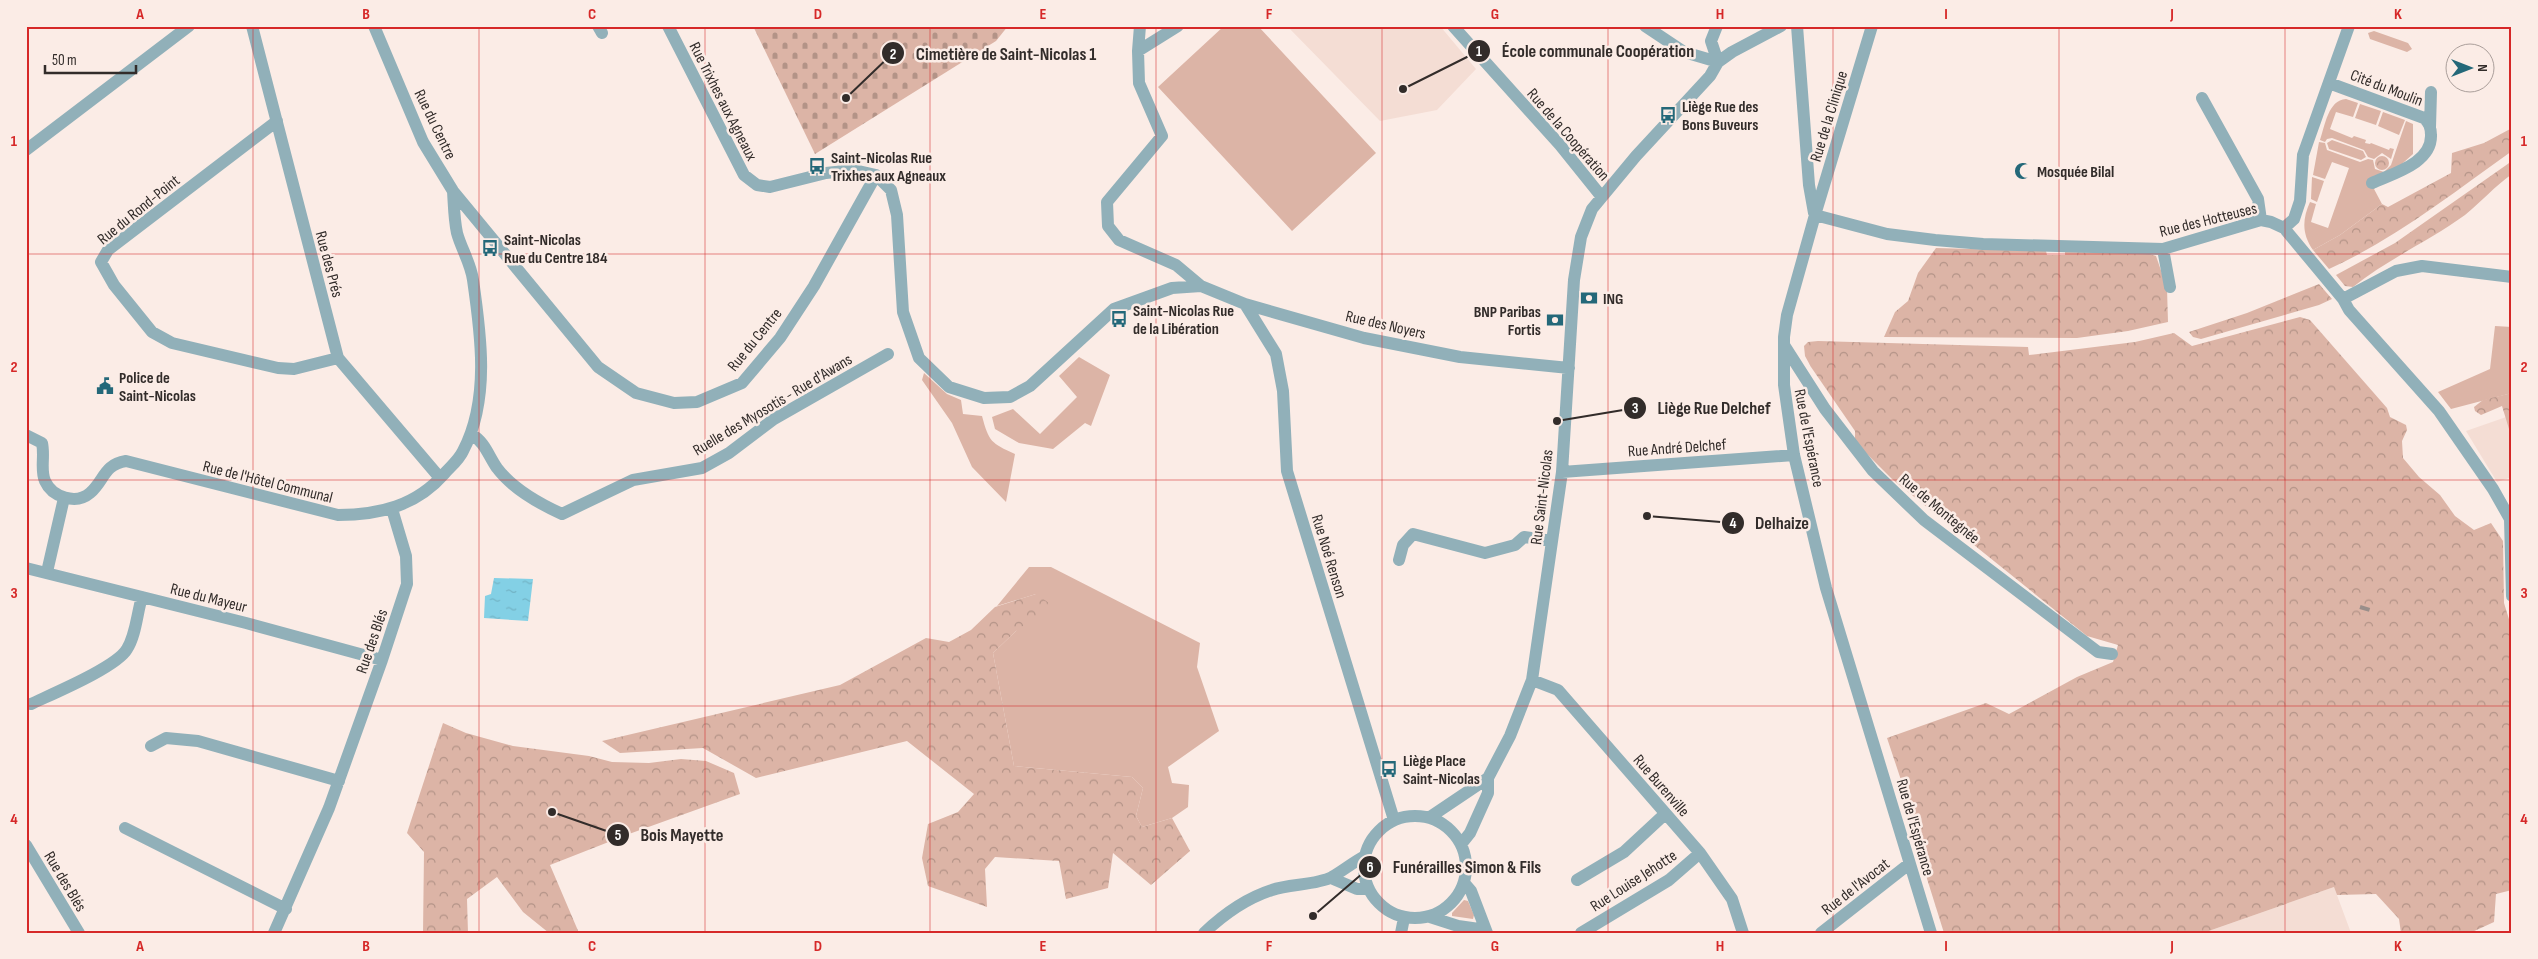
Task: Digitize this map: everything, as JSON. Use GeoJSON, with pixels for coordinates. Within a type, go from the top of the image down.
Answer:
{"type":"FeatureCollection","features":[{"type":"Feature","properties":{"kind":"street","name":"Rue des Prés"},"geometry":{"type":"LineString","coordinates":[[252,26],[338,358],[440,478]]}},
{"type":"Feature","properties":{"kind":"street","name":"Rue du Centre"},"geometry":{"type":"LineString","coordinates":[[374,26],[423,142],[453,192],[598,367],[636,393],[674,403],[697,402],[742,383],[780,338],[814,286],[876,175]]}},
{"type":"Feature","properties":{"kind":"street","name":"Rue Trixhes aux Agneaux"},"geometry":{"type":"LineString","coordinates":[[668,26],[744,175],[757,185],[770,188],[826,173],[854,170],[876,175]]}},
{"type":"Feature","properties":{"kind":"street"},"geometry":{"type":"LineString","coordinates":[[1140,26],[1138,83],[1162,136],[1107,202],[1108,226],[1118,240],[1176,264],[1200,286]]}},
{"type":"Feature","properties":{"kind":"street"},"geometry":{"type":"LineString","coordinates":[[1138,51],[1178,26]]}},
{"type":"Feature","properties":{"kind":"street","name":"Rue de la Coopération"},"geometry":{"type":"LineString","coordinates":[[1453,26],[1560,145],[1601,196]]}},
{"type":"Feature","properties":{"kind":"street"},"geometry":{"type":"LineString","coordinates":[[1645,26],[1684,52],[1718,62]]}},
{"type":"Feature","properties":{"kind":"street"},"geometry":{"type":"LineString","coordinates":[[1717,26],[1710,41],[1718,62]]}},
{"type":"Feature","properties":{"kind":"street","name":"Rue Saint-Nicolas"},"geometry":{"type":"LineString","coordinates":[[1462,843],[1470,833],[1488,793],[1488,778],[1510,736],[1532,680],[1562,472],[1575,270],[1586,220],[1601,196],[1710,76],[1718,62],[1732,52],[1781,26]]}},
{"type":"Feature","properties":{"kind":"street","name":"Rue de l'Espérance"},"geometry":{"type":"LineString","coordinates":[[1797,26],[1809,185],[1815,215],[1787,315],[1784,345],[1784,385],[1794,455],[1826,588],[1895,809],[1908,853],[1909,864],[1931,933]]}},
{"type":"Feature","properties":{"kind":"street","name":"Rue de la Clinique"},"geometry":{"type":"LineString","coordinates":[[1815,215],[1872,26]]}},
{"type":"Feature","properties":{"kind":"street","name":"Cité du Moulin"},"geometry":{"type":"LineString","coordinates":[[2284,228],[2294,219],[2300,201],[2303,155],[2349,26]]}},
{"type":"Feature","properties":{"kind":"street"},"geometry":{"type":"LineString","coordinates":[[26,150],[186,27]]}},
{"type":"Feature","properties":{"kind":"street","name":"Cité du Moulin"},"geometry":{"type":"LineString","coordinates":[[2329,83],[2424,118],[2430,127],[2431,146],[2425,155],[2372,183]]}},
{"type":"Feature","properties":{"kind":"street"},"geometry":{"type":"LineString","coordinates":[[2430,127],[2431,92]]}},
{"type":"Feature","properties":{"kind":"street"},"geometry":{"type":"LineString","coordinates":[[2202,98],[2258,199],[2261,220]]}},
{"type":"Feature","properties":{"kind":"street","name":"Rue du Rond-Point"},"geometry":{"type":"LineString","coordinates":[[276,122],[108,250],[101,262],[114,285],[152,332],[172,343],[278,368],[294,369],[338,358]]}},
{"type":"Feature","properties":{"kind":"street"},"geometry":{"type":"LineString","coordinates":[[876,175],[891,190],[895,206],[903,312],[919,358],[949,387],[984,398],[1010,397],[1030,386],[1114,309],[1172,288],[1200,286]]}},
{"type":"Feature","properties":{"kind":"street","name":"Rue de l'Hôtel Communal"},"geometry":{"type":"LineString","coordinates":[[64,498],[85,496],[92,492],[105,472],[117,462],[126,461],[322,512],[371,514],[392,509],[419,497],[440,478],[462,453],[471,434],[479,402],[480,362],[473,277],[458,234],[454,216],[453,192]]}},
{"type":"Feature","properties":{"kind":"street","name":"Rue des Hotteuses"},"geometry":{"type":"LineString","coordinates":[[1815,215],[1887,234],[1934,240],[1983,244],[2163,249],[2261,220],[2284,228]]}},
{"type":"Feature","properties":{"kind":"street"},"geometry":{"type":"LineString","coordinates":[[2284,228],[2349,310],[2439,411],[2493,488],[2510,519],[2512,596]]}},
{"type":"Feature","properties":{"kind":"street"},"geometry":{"type":"LineString","coordinates":[[2163,249],[2170,287]]}},
{"type":"Feature","properties":{"kind":"street"},"geometry":{"type":"LineString","coordinates":[[2339,295],[2396,271],[2422,266],[2512,277]]}},
{"type":"Feature","properties":{"kind":"street","name":"Rue des Noyers"},"geometry":{"type":"LineString","coordinates":[[1200,286],[1245,304],[1364,338],[1460,357],[1570,363]]}},
{"type":"Feature","properties":{"kind":"street","name":"Rue Noé Renson"},"geometry":{"type":"LineString","coordinates":[[1245,304],[1276,354],[1282,391],[1287,470],[1394,820]]}},
{"type":"Feature","properties":{"kind":"street","name":"Rue de Montegnée"},"geometry":{"type":"LineString","coordinates":[[1784,345],[1826,408],[1873,471],[1924,520],[2098,652],[2112,654]]}},
{"type":"Feature","properties":{"kind":"street","name":"Ruelle des Myosotis - Rue d'Awans"},"geometry":{"type":"LineString","coordinates":[[471,434],[482,442],[498,469],[516,486],[562,514],[633,480],[702,468],[729,454],[774,419],[888,354]]}},
{"type":"Feature","properties":{"kind":"street"},"geometry":{"type":"LineString","coordinates":[[26,435],[42,443],[45,454],[43,473],[45,482],[54,494],[64,498],[47,572]]}},
{"type":"Feature","properties":{"kind":"street","name":"Rue André Delchef"},"geometry":{"type":"LineString","coordinates":[[1562,472],[1794,455]]}},
{"type":"Feature","properties":{"kind":"street","name":"Rue des Blés"},"geometry":{"type":"LineString","coordinates":[[274,933],[286,909],[339,781],[407,584],[406,556],[392,509]]}},
{"type":"Feature","properties":{"kind":"street"},"geometry":{"type":"LineString","coordinates":[[1399,560],[1403,546],[1413,534],[1485,553],[1515,545],[1524,537],[1552,541]]}},
{"type":"Feature","properties":{"kind":"street","name":"Rue du Mayeur"},"geometry":{"type":"LineString","coordinates":[[26,568],[382,660]]}},
{"type":"Feature","properties":{"kind":"street"},"geometry":{"type":"LineString","coordinates":[[31,704],[99,671],[122,655],[130,643],[142,597]]}},
{"type":"Feature","properties":{"kind":"street","name":"Rue Burenville"},"geometry":{"type":"LineString","coordinates":[[1532,680],[1558,690],[1700,853],[1732,899],[1743,933]]}},
{"type":"Feature","properties":{"kind":"street"},"geometry":{"type":"LineString","coordinates":[[151,746],[166,738],[198,741],[339,781]]}},
{"type":"Feature","properties":{"kind":"street","name":"Rue Saint-Nicolas"},"geometry":{"type":"LineString","coordinates":[[1430,817],[1488,778]]}},
{"type":"Feature","properties":{"kind":"street"},"geometry":{"type":"LineString","coordinates":[[1578,880],[1624,852],[1665,814]]}},
{"type":"Feature","properties":{"kind":"street"},"geometry":{"type":"LineString","coordinates":[[1418,815],[1430,817],[1449,827],[1462,843],[1467,863],[1464,884],[1457,899],[1445,910],[1430,917],[1404,918],[1389,912],[1377,902],[1369,889],[1364,873],[1365,856],[1371,841],[1381,829],[1394,820],[1418,815]]}},
{"type":"Feature","properties":{"kind":"street"},"geometry":{"type":"LineString","coordinates":[[125,828],[286,909]]}},
{"type":"Feature","properties":{"kind":"street","name":"Rue des Blés"},"geometry":{"type":"LineString","coordinates":[[26,845],[79,933]]}},
{"type":"Feature","properties":{"kind":"street","name":"Rue Louise Jehotte"},"geometry":{"type":"LineString","coordinates":[[1581,933],[1668,880],[1700,853]]}},
{"type":"Feature","properties":{"kind":"street"},"geometry":{"type":"LineString","coordinates":[[1204,933],[1237,907],[1272,889],[1331,878],[1348,864],[1365,856]]}},
{"type":"Feature","properties":{"kind":"street","name":"Rue de l'Avocat"},"geometry":{"type":"LineString","coordinates":[[1821,933],[1909,864]]}},
{"type":"Feature","properties":{"kind":"street"},"geometry":{"type":"LineString","coordinates":[[1331,878],[1357,888],[1369,889]]}},
{"type":"Feature","properties":{"kind":"street"},"geometry":{"type":"LineString","coordinates":[[1464,884],[1471,891],[1487,932]]}},
{"type":"Feature","properties":{"kind":"street"},"geometry":{"type":"LineString","coordinates":[[1430,917],[1458,926],[1487,932]]}},
{"type":"Feature","properties":{"kind":"street"},"geometry":{"type":"LineString","coordinates":[[1401,933],[1404,918]]}},
{"type":"Feature","properties":{"kind":"shaded area"},"geometry":{"type":"Polygon","coordinates":[[[1287,26],[1440,26],[1476,69],[1437,110],[1380,121],[1287,26]]]}},
{"type":"Feature","properties":{"kind":"shaded area"},"geometry":{"type":"Polygon","coordinates":[[[2512,415],[2512,477],[2497,482],[2466,431],[2512,415]]]}},
{"type":"Feature","properties":{"kind":"shaded area"},"geometry":{"type":"Polygon","coordinates":[[[2334,887],[2351,933],[2203,933],[2334,887]]]}},
{"type":"Feature","properties":{"kind":"green space"},"geometry":{"type":"Polygon","coordinates":[[[753,26],[1008,26],[996,41],[815,154],[753,26]]]}},
{"type":"Feature","properties":{"kind":"green space"},"geometry":{"type":"Polygon","coordinates":[[[1224,26],[1258,26],[1376,153],[1292,231],[1158,87],[1224,26]]]}},
{"type":"Feature","properties":{"kind":"green space"},"geometry":{"type":"Polygon","coordinates":[[[2374,31],[2408,43],[2412,49],[2407,52],[2370,39],[2368,33],[2374,31]]]}},
{"type":"Feature","properties":{"kind":"green space"},"geometry":{"type":"Polygon","coordinates":[[[2346,99],[2358,103],[2353,117],[2336,112],[2330,129],[2352,138],[2354,136],[2366,140],[2365,143],[2371,143],[2389,150],[2390,148],[2394,149],[2391,159],[2382,153],[2374,159],[2368,157],[2364,150],[2332,138],[2327,139],[2325,142],[2320,140],[2331,109],[2340,100],[2346,99]]]}},
{"type":"Feature","properties":{"kind":"green space"},"geometry":{"type":"Polygon","coordinates":[[[2360,104],[2381,111],[2376,125],[2355,118],[2360,104]]]}},
{"type":"Feature","properties":{"kind":"green space"},"geometry":{"type":"Polygon","coordinates":[[[2383,112],[2405,120],[2399,135],[2378,126],[2383,112]]]}},
{"type":"Feature","properties":{"kind":"green space"},"geometry":{"type":"Polygon","coordinates":[[[2406,121],[2413,124],[2413,154],[2374,189],[2382,204],[2340,235],[2313,250],[2309,244],[2304,227],[2310,202],[2316,204],[2311,222],[2328,228],[2349,168],[2332,162],[2325,179],[2313,175],[2319,142],[2325,143],[2327,150],[2360,162],[2368,159],[2373,160],[2375,169],[2384,172],[2391,165],[2406,121]]]}},
{"type":"Feature","properties":{"kind":"green space"},"geometry":{"type":"Polygon","coordinates":[[[2512,128],[2512,151],[2400,230],[2329,269],[2313,250],[2340,235],[2382,204],[2388,207],[2451,173],[2452,153],[2484,143],[2512,128]]]}},
{"type":"Feature","properties":{"kind":"green space"},"geometry":{"type":"Polygon","coordinates":[[[2332,140],[2363,151],[2366,157],[2361,160],[2329,149],[2327,143],[2332,140]]]}},
{"type":"Feature","properties":{"kind":"green space"},"geometry":{"type":"Polygon","coordinates":[[[2379,156],[2385,156],[2389,163],[2385,170],[2379,170],[2375,166],[2375,160],[2379,156]]]}},
{"type":"Feature","properties":{"kind":"green space"},"geometry":{"type":"Polygon","coordinates":[[[2512,161],[2512,174],[2465,215],[2353,287],[2345,286],[2336,275],[2395,243],[2512,161]]]}},
{"type":"Feature","properties":{"kind":"green space"},"geometry":{"type":"Polygon","coordinates":[[[2312,177],[2324,181],[2317,202],[2311,199],[2312,177]]]}},
{"type":"Feature","properties":{"kind":"green space"},"geometry":{"type":"Polygon","coordinates":[[[1936,248],[2046,251],[2047,255],[2065,255],[2065,252],[2147,253],[2156,256],[2167,288],[2168,322],[2128,331],[2077,338],[1884,337],[1895,312],[1908,301],[1918,273],[1936,248]]]}},
{"type":"Feature","properties":{"kind":"green space"},"geometry":{"type":"Polygon","coordinates":[[[2319,284],[2332,299],[2319,305],[2201,339],[2193,337],[2189,332],[2247,313],[2319,284]]]}},
{"type":"Feature","properties":{"kind":"green space"},"geometry":{"type":"Polygon","coordinates":[[[2300,317],[2310,320],[2387,408],[2390,417],[2406,425],[2407,430],[2402,441],[2403,458],[2419,477],[2440,495],[2455,516],[2474,530],[2491,523],[2503,541],[2504,603],[2512,629],[2512,890],[2496,894],[2494,922],[2470,933],[2401,933],[2399,919],[2376,894],[2337,895],[2334,887],[2203,933],[1944,933],[1913,834],[1905,792],[1887,738],[1986,703],[2009,714],[2077,677],[2113,662],[2118,645],[2087,636],[1892,479],[1855,442],[1855,431],[1811,367],[1805,356],[1804,346],[1808,342],[1818,341],[2028,347],[2029,355],[2135,342],[2174,333],[2192,346],[2300,317]]]}},
{"type":"Feature","properties":{"kind":"green space"},"geometry":{"type":"Polygon","coordinates":[[[2495,326],[2512,327],[2512,393],[2451,409],[2438,392],[2490,369],[2495,326]]]}},
{"type":"Feature","properties":{"kind":"green space"},"geometry":{"type":"Polygon","coordinates":[[[1079,357],[1110,375],[1091,426],[1085,423],[1053,449],[1019,443],[995,429],[992,417],[1013,409],[1040,434],[1077,397],[1059,376],[1079,357]]]}},
{"type":"Feature","properties":{"kind":"green space"},"geometry":{"type":"Polygon","coordinates":[[[924,373],[947,394],[961,400],[963,414],[982,416],[992,441],[1015,454],[1006,502],[972,467],[952,423],[922,380],[924,373]]]}},
{"type":"Feature","properties":{"kind":"green space"},"geometry":{"type":"Polygon","coordinates":[[[2512,393],[2512,428],[2509,429],[2502,406],[2481,415],[2475,411],[2474,407],[2483,400],[2512,393]]]}},
{"type":"Feature","properties":{"kind":"green space"},"geometry":{"type":"Polygon","coordinates":[[[1029,567],[1051,567],[1200,643],[1197,667],[1219,731],[1168,767],[1172,783],[1189,785],[1188,807],[1172,818],[1142,827],[1136,816],[1143,788],[1132,777],[1014,766],[993,653],[1016,631],[1036,594],[997,606],[1029,567]]]}},
{"type":"Feature","properties":{"kind":"green space"},"geometry":{"type":"Polygon","coordinates":[[[1036,594],[1052,605],[1016,631],[993,653],[1014,766],[1132,777],[1143,788],[1136,816],[1142,827],[1172,818],[1190,851],[1151,885],[1113,853],[1108,888],[1066,899],[1059,861],[995,857],[985,869],[987,907],[928,886],[922,858],[928,824],[958,812],[974,794],[907,741],[756,778],[703,748],[620,753],[602,741],[840,685],[926,638],[949,642],[971,630],[995,607],[1036,594]]]}},
{"type":"Feature","properties":{"kind":"green space"},"geometry":{"type":"Polygon","coordinates":[[[443,723],[466,733],[513,746],[589,756],[612,762],[649,763],[681,759],[706,761],[734,773],[740,794],[550,865],[579,933],[549,933],[523,912],[497,877],[467,899],[468,933],[423,933],[424,852],[407,833],[443,723]]]}},
{"type":"Feature","properties":{"kind":"green space"},"geometry":{"type":"Polygon","coordinates":[[[1464,900],[1468,901],[1474,915],[1473,919],[1452,916],[1452,913],[1464,900]]]}},
{"type":"Feature","properties":{"kind":"water"},"geometry":{"type":"Polygon","coordinates":[[[494,578],[533,579],[528,621],[484,618],[485,596],[491,594],[494,578]]]}},
{"type":"Feature","properties":{"kind":"railway"},"geometry":{"type":"LineString","coordinates":[[2360,607],[2373,611]]}},
{"type":"Feature","properties":{"kind":"place","name":"École communale Coopération"},"geometry":{"type":"Point","coordinates":[1403,89]}},
{"type":"Feature","properties":{"kind":"place","name":"Cimetière de Saint-Nicolas 1"},"geometry":{"type":"Point","coordinates":[846,98]}},
{"type":"Feature","properties":{"kind":"place","name":"Liège Rue des Bons Buveurs"},"geometry":{"type":"Point","coordinates":[1668,115]}},
{"type":"Feature","properties":{"kind":"place","name":"Saint-Nicolas Rue Trixhes aux Agneaux"},"geometry":{"type":"Point","coordinates":[817,166]}},
{"type":"Feature","properties":{"kind":"place","name":"Mosquée Bilal"},"geometry":{"type":"Point","coordinates":[2023,171]}},
{"type":"Feature","properties":{"kind":"place","name":"Saint-Nicolas Rue du Centre 184"},"geometry":{"type":"Point","coordinates":[490,248]}},
{"type":"Feature","properties":{"kind":"place","name":"ING"},"geometry":{"type":"Point","coordinates":[1589,298]}},
{"type":"Feature","properties":{"kind":"place","name":"Saint-Nicolas Rue de la Libération"},"geometry":{"type":"Point","coordinates":[1119,319]}},
{"type":"Feature","properties":{"kind":"place","name":"BNP Paribas Fortis"},"geometry":{"type":"Point","coordinates":[1555,320]}},
{"type":"Feature","properties":{"kind":"place","name":"Police de Saint-Nicolas"},"geometry":{"type":"Point","coordinates":[105,386]}},
{"type":"Feature","properties":{"kind":"place","name":"Liège Rue Delchef"},"geometry":{"type":"Point","coordinates":[1557,421]}},
{"type":"Feature","properties":{"kind":"place","name":"Delhaize"},"geometry":{"type":"Point","coordinates":[1647,516]}},
{"type":"Feature","properties":{"kind":"place","name":"Liège Place Saint-Nicolas"},"geometry":{"type":"Point","coordinates":[1389,769]}},
{"type":"Feature","properties":{"kind":"place","name":"Bois Mayette"},"geometry":{"type":"Point","coordinates":[552,812]}},
{"type":"Feature","properties":{"kind":"place","name":"Funérailles Simon & Fils"},"geometry":{"type":"Point","coordinates":[1313,916]}}]}
